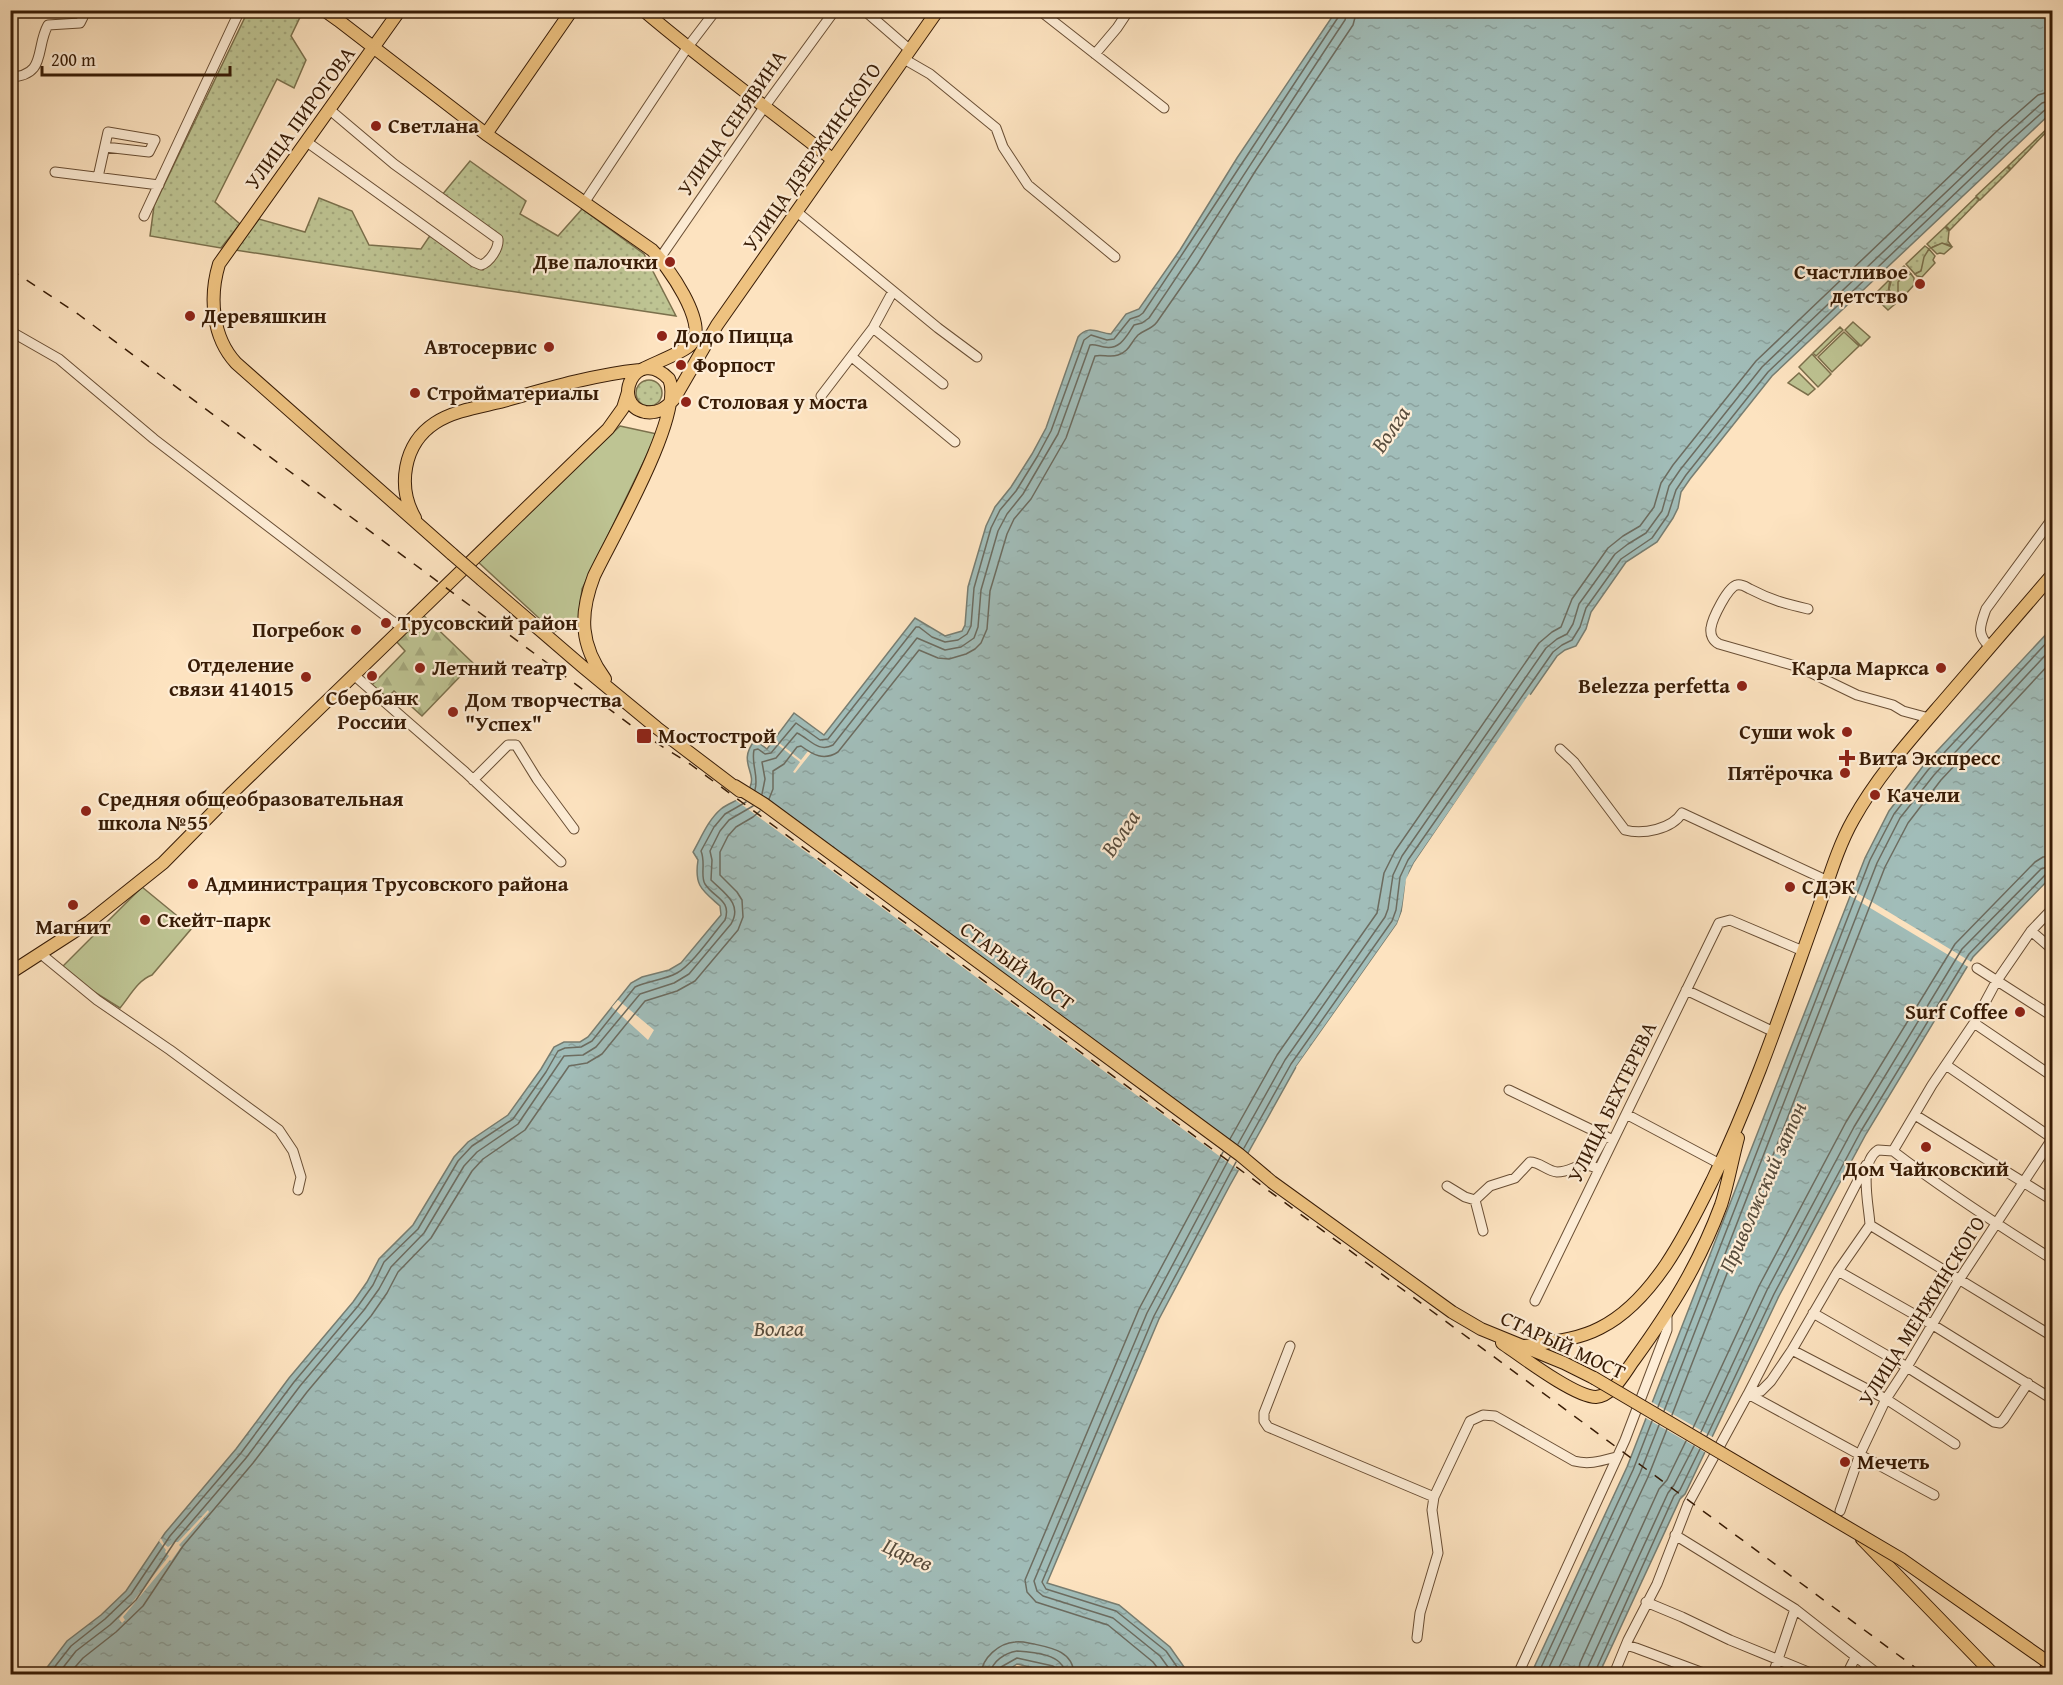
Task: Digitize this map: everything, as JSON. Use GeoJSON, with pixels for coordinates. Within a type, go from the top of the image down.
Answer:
{"type":"FeatureCollection","features":[{"type":"Feature","properties":{"kind":"main road"},"geometry":{"type":"LineString","coordinates":[[10,973],[111,906],[163,863],[233,792],[608,429],[623,408],[631,379],[641,370],[689,347],[695,339],[695,323],[682,293],[660,258],[652,250],[486,134],[324,10]]}},
{"type":"Feature","properties":{"kind":"main road","name":"УЛИЦА ПИРОГОВА"},"geometry":{"type":"LineString","coordinates":[[400,10],[252,219],[226,252],[216,274],[215,321],[227,353],[263,389],[425,530]]}},
{"type":"Feature","properties":{"kind":"main road"},"geometry":{"type":"LineString","coordinates":[[486,134],[572,10]]}},
{"type":"Feature","properties":{"kind":"main road"},"geometry":{"type":"LineString","coordinates":[[643,10],[687,48],[832,159]]}},
{"type":"Feature","properties":{"kind":"main road","name":"УЛИЦА ДЗЕРЖИНСКОГО"},"geometry":{"type":"LineString","coordinates":[[671,402],[690,374],[717,325],[938,10]]}},
{"type":"Feature","properties":{"kind":"main road"},"geometry":{"type":"LineString","coordinates":[[641,370],[659,371],[669,379],[672,390],[671,402],[658,445],[594,576],[584,610],[588,650],[604,678],[624,700],[425,530],[410,509],[404,478],[405,467],[413,447],[434,424],[465,411],[603,375],[641,370]]}},
{"type":"Feature","properties":{"kind":"main road"},"geometry":{"type":"LineString","coordinates":[[628,392],[632,403],[638,409],[646,412]]}},
{"type":"Feature","properties":{"kind":"main road"},"geometry":{"type":"LineString","coordinates":[[608,429],[627,417],[646,412],[657,412],[671,402]]}},
{"type":"Feature","properties":{"kind":"main road"},"geometry":{"type":"LineString","coordinates":[[1521,1350],[1580,1394],[1599,1397],[1607,1393],[1620,1380],[1667,1314],[1689,1278],[1721,1203],[1747,1105],[1851,824],[1883,772],[2052,575]]}},
{"type":"Feature","properties":{"kind":"main road","name":"СТАРЫЙ МОСТ"},"geometry":{"type":"LineString","coordinates":[[624,700],[760,808],[1208,1138],[1412,1284],[1481,1329],[1521,1350],[1564,1363],[1594,1378],[1848,1526]]}},
{"type":"Feature","properties":{"kind":"main road"},"geometry":{"type":"LineString","coordinates":[[1521,1350],[1582,1335],[1600,1328],[1631,1304],[1655,1279],[1692,1223],[1747,1105]]}},
{"type":"Feature","properties":{"kind":"main road"},"geometry":{"type":"LineString","coordinates":[[1564,1363],[1569,1346],[1582,1335]]}},
{"type":"Feature","properties":{"kind":"main road"},"geometry":{"type":"LineString","coordinates":[[1848,1526],[1940,1584],[2052,1665]]}},
{"type":"Feature","properties":{"kind":"main road"},"geometry":{"type":"LineString","coordinates":[[1848,1526],[1993,1674]]}},
{"type":"Feature","properties":{"kind":"main road"},"geometry":{"type":"LineString","coordinates":[[2044,1674],[2052,1655]]}},
{"type":"Feature","properties":{"kind":"street"},"geometry":{"type":"LineString","coordinates":[[10,76],[23,76],[37,65],[48,25],[80,23],[83,17],[82,10]]}},
{"type":"Feature","properties":{"kind":"street"},"geometry":{"type":"LineString","coordinates":[[144,216],[240,10]]}},
{"type":"Feature","properties":{"kind":"street"},"geometry":{"type":"LineString","coordinates":[[584,203],[687,48],[716,10]]}},
{"type":"Feature","properties":{"kind":"street","name":"УЛИЦА СЕНЯВИНА"},"geometry":{"type":"LineString","coordinates":[[660,258],[765,106],[836,10]]}},
{"type":"Feature","properties":{"kind":"street"},"geometry":{"type":"LineString","coordinates":[[864,10],[907,55],[996,128],[1003,147],[1028,185],[1115,257]]}},
{"type":"Feature","properties":{"kind":"street"},"geometry":{"type":"LineString","coordinates":[[1039,10],[1164,108]]}},
{"type":"Feature","properties":{"kind":"street"},"geometry":{"type":"LineString","coordinates":[[1095,54],[1118,28],[1129,10]]}},
{"type":"Feature","properties":{"kind":"street"},"geometry":{"type":"LineString","coordinates":[[307,142],[474,262],[481,265],[487,262],[498,246],[498,239],[394,164],[330,110]]}},
{"type":"Feature","properties":{"kind":"street"},"geometry":{"type":"LineString","coordinates":[[98,177],[108,132],[155,140],[149,152],[105,147]]}},
{"type":"Feature","properties":{"kind":"street"},"geometry":{"type":"LineString","coordinates":[[55,172],[159,185]]}},
{"type":"Feature","properties":{"kind":"street"},"geometry":{"type":"LineString","coordinates":[[797,212],[977,357]]}},
{"type":"Feature","properties":{"kind":"street"},"geometry":{"type":"LineString","coordinates":[[821,396],[873,328],[893,291]]}},
{"type":"Feature","properties":{"kind":"street"},"geometry":{"type":"LineString","coordinates":[[689,347],[717,325]]}},
{"type":"Feature","properties":{"kind":"street"},"geometry":{"type":"LineString","coordinates":[[873,328],[944,384]]}},
{"type":"Feature","properties":{"kind":"street"},"geometry":{"type":"LineString","coordinates":[[10,331],[59,359],[154,439],[392,621],[403,627]]}},
{"type":"Feature","properties":{"kind":"street"},"geometry":{"type":"LineString","coordinates":[[852,357],[955,442]]}},
{"type":"Feature","properties":{"kind":"street"},"geometry":{"type":"LineString","coordinates":[[1990,647],[1982,639],[1980,627],[1986,609],[2052,519]]}},
{"type":"Feature","properties":{"kind":"street"},"geometry":{"type":"LineString","coordinates":[[1808,609],[1774,601],[1742,585],[1735,585],[1730,588],[1722,601],[1711,632],[1714,641],[1719,644],[1799,667],[1857,695],[1929,718]]}},
{"type":"Feature","properties":{"kind":"street"},"geometry":{"type":"LineString","coordinates":[[355,676],[414,726],[561,862]]}},
{"type":"Feature","properties":{"kind":"street"},"geometry":{"type":"LineString","coordinates":[[472,780],[508,745],[516,745],[537,779],[574,829]]}},
{"type":"Feature","properties":{"kind":"street"},"geometry":{"type":"LineString","coordinates":[[1560,749],[1574,762],[1626,830],[1634,832],[1669,825],[1678,820],[1682,813],[1828,881]]}},
{"type":"Feature","properties":{"kind":"street"},"geometry":{"type":"LineString","coordinates":[[1893,1151],[1932,1085],[1974,1023],[1996,982],[2031,931],[2052,909]]}},
{"type":"Feature","properties":{"kind":"street","name":"УЛИЦА БЕХТЕРЕВА"},"geometry":{"type":"LineString","coordinates":[[1535,1301],[1594,1167],[1609,1138],[1626,1114],[1717,926],[1722,921],[1730,920],[1803,951]]}},
{"type":"Feature","properties":{"kind":"street"},"geometry":{"type":"LineString","coordinates":[[2031,931],[2052,949]]}},
{"type":"Feature","properties":{"kind":"street"},"geometry":{"type":"LineString","coordinates":[[41,954],[97,1000],[279,1130],[293,1150],[302,1177],[298,1190]]}},
{"type":"Feature","properties":{"kind":"street"},"geometry":{"type":"LineString","coordinates":[[1977,968],[2052,1016]]}},
{"type":"Feature","properties":{"kind":"street"},"geometry":{"type":"LineString","coordinates":[[1686,990],[1773,1032]]}},
{"type":"Feature","properties":{"kind":"street"},"geometry":{"type":"LineString","coordinates":[[1974,1023],[2052,1076]]}},
{"type":"Feature","properties":{"kind":"street"},"geometry":{"type":"LineString","coordinates":[[1946,1065],[2052,1138]]}},
{"type":"Feature","properties":{"kind":"street"},"geometry":{"type":"LineString","coordinates":[[1509,1090],[1609,1138]]}},
{"type":"Feature","properties":{"kind":"street"},"geometry":{"type":"LineString","coordinates":[[1626,1114],[1720,1164]]}},
{"type":"Feature","properties":{"kind":"street"},"geometry":{"type":"LineString","coordinates":[[1915,1115],[2052,1200]]}},
{"type":"Feature","properties":{"kind":"street","name":"УЛИЦА МЕНЖИНСКОГО"},"geometry":{"type":"LineString","coordinates":[[1840,1511],[1860,1454],[1886,1399],[1960,1278],[2052,1138]]}},
{"type":"Feature","properties":{"kind":"street"},"geometry":{"type":"LineString","coordinates":[[1614,1674],[1646,1602],[1657,1584],[1688,1504],[1749,1394],[1869,1159],[1878,1150],[1893,1151],[1926,1177],[2052,1259]]}},
{"type":"Feature","properties":{"kind":"street"},"geometry":{"type":"LineString","coordinates":[[1749,1394],[1761,1391],[1767,1386],[1792,1350],[1838,1271],[1870,1225],[1866,1182],[1869,1159]]}},
{"type":"Feature","properties":{"kind":"street"},"geometry":{"type":"LineString","coordinates":[[1475,1200],[1490,1186],[1515,1178],[1530,1162],[1556,1172],[1594,1167]]}},
{"type":"Feature","properties":{"kind":"street"},"geometry":{"type":"LineString","coordinates":[[1448,1186],[1465,1197],[1475,1200]]}},
{"type":"Feature","properties":{"kind":"street"},"geometry":{"type":"LineString","coordinates":[[1475,1200],[1483,1231]]}},
{"type":"Feature","properties":{"kind":"street"},"geometry":{"type":"LineString","coordinates":[[1870,1225],[2052,1336]]}},
{"type":"Feature","properties":{"kind":"street"},"geometry":{"type":"LineString","coordinates":[[1838,1271],[1933,1325],[2052,1399]]}},
{"type":"Feature","properties":{"kind":"street"},"geometry":{"type":"LineString","coordinates":[[1813,1313],[1907,1367],[1994,1422],[2000,1423],[2028,1383]]}},
{"type":"Feature","properties":{"kind":"street"},"geometry":{"type":"LineString","coordinates":[[1518,1674],[1625,1440],[1667,1330],[1667,1314]]}},
{"type":"Feature","properties":{"kind":"street"},"geometry":{"type":"LineString","coordinates":[[1290,1346],[1264,1413],[1264,1420],[1268,1427],[1434,1497]]}},
{"type":"Feature","properties":{"kind":"street"},"geometry":{"type":"LineString","coordinates":[[1792,1350],[1886,1399],[1955,1444]]}},
{"type":"Feature","properties":{"kind":"street"},"geometry":{"type":"LineString","coordinates":[[1749,1394],[1934,1496]]}},
{"type":"Feature","properties":{"kind":"street"},"geometry":{"type":"LineString","coordinates":[[1418,1638],[1420,1613],[1438,1553],[1432,1510],[1434,1497],[1470,1421],[1483,1415],[1495,1416],[1574,1461],[1591,1463],[1616,1457]]}},
{"type":"Feature","properties":{"kind":"street"},"geometry":{"type":"LineString","coordinates":[[1675,1535],[1795,1609],[1878,1674]]}},
{"type":"Feature","properties":{"kind":"street"},"geometry":{"type":"LineString","coordinates":[[1646,1602],[1813,1674]]}},
{"type":"Feature","properties":{"kind":"street"},"geometry":{"type":"LineString","coordinates":[[1773,1674],[1795,1609]]}},
{"type":"Feature","properties":{"kind":"street"},"geometry":{"type":"LineString","coordinates":[[1626,1646],[1706,1674]]}},
{"type":"Feature","properties":{"kind":"street"},"geometry":{"type":"LineString","coordinates":[[1847,1674],[1855,1658]]}},
{"type":"Feature","properties":{"kind":"green space"},"geometry":{"type":"Polygon","coordinates":[[[248,11],[303,11],[291,36],[306,60],[294,88],[277,79],[215,202],[240,224],[221,248],[150,236],[154,206],[248,11]]]}},
{"type":"Feature","properties":{"kind":"green space"},"geometry":{"type":"Polygon","coordinates":[[[2052,124],[2052,126],[2011,169],[2008,166],[2052,124]]]}},
{"type":"Feature","properties":{"kind":"green space"},"geometry":{"type":"Polygon","coordinates":[[[470,161],[526,201],[520,214],[558,236],[582,209],[644,254],[676,316],[235,250],[259,219],[305,232],[319,198],[352,211],[369,245],[421,249],[431,234],[483,270],[500,244],[437,201],[470,161]]]}},
{"type":"Feature","properties":{"kind":"green space"},"geometry":{"type":"Polygon","coordinates":[[[2007,167],[2010,170],[1980,200],[1976,196],[2007,167]]]}},
{"type":"Feature","properties":{"kind":"green space"},"geometry":{"type":"Polygon","coordinates":[[[1976,197],[1979,200],[1950,230],[1946,226],[1976,197]]]}},
{"type":"Feature","properties":{"kind":"green space"},"geometry":{"type":"Polygon","coordinates":[[[1945,227],[1949,231],[1948,241],[1952,247],[1942,244],[1931,248],[1927,244],[1945,227]]]}},
{"type":"Feature","properties":{"kind":"green space"},"geometry":{"type":"Polygon","coordinates":[[[1942,243],[1952,247],[1944,254],[1937,254],[1931,248],[1942,243]]]}},
{"type":"Feature","properties":{"kind":"green space"},"geometry":{"type":"Polygon","coordinates":[[[1925,246],[1929,249],[1921,271],[1915,274],[1906,264],[1925,246]]]}},
{"type":"Feature","properties":{"kind":"green space"},"geometry":{"type":"Polygon","coordinates":[[[1929,249],[1935,256],[1933,260],[1935,263],[1922,277],[1917,276],[1915,274],[1921,271],[1924,257],[1929,249]]]}},
{"type":"Feature","properties":{"kind":"green space"},"geometry":{"type":"Polygon","coordinates":[[[1904,266],[1911,274],[1905,275],[1900,294],[1902,296],[1896,302],[1889,289],[1892,278],[1904,266]]]}},
{"type":"Feature","properties":{"kind":"green space"},"geometry":{"type":"Polygon","coordinates":[[[1911,274],[1914,278],[1914,285],[1903,297],[1898,291],[1898,282],[1905,275],[1911,274]]]}},
{"type":"Feature","properties":{"kind":"green space"},"geometry":{"type":"Polygon","coordinates":[[[1890,279],[1888,293],[1895,304],[1888,310],[1873,296],[1890,279]]]}},
{"type":"Feature","properties":{"kind":"green space"},"geometry":{"type":"Polygon","coordinates":[[[1853,322],[1870,337],[1861,346],[1845,330],[1853,322]]]}},
{"type":"Feature","properties":{"kind":"green space"},"geometry":{"type":"Polygon","coordinates":[[[1840,327],[1843,330],[1816,356],[1813,353],[1840,327]]]}},
{"type":"Feature","properties":{"kind":"green space"},"geometry":{"type":"Polygon","coordinates":[[[1844,332],[1859,346],[1832,372],[1818,357],[1844,332]]]}},
{"type":"Feature","properties":{"kind":"green space"},"geometry":{"type":"Polygon","coordinates":[[[1812,354],[1831,374],[1818,387],[1799,367],[1812,354]]]}},
{"type":"Feature","properties":{"kind":"green space"},"geometry":{"type":"Polygon","coordinates":[[[1799,373],[1815,389],[1808,395],[1788,383],[1799,373]]]}},
{"type":"Feature","properties":{"kind":"green space"},"geometry":{"type":"Polygon","coordinates":[[[649,380],[658,384],[662,393],[658,402],[649,406],[640,402],[636,393],[640,384],[649,380]]]}},
{"type":"Feature","properties":{"kind":"green space"},"geometry":{"type":"Polygon","coordinates":[[[620,426],[657,434],[582,589],[578,623],[554,632],[477,561],[620,426]]]}},
{"type":"Feature","properties":{"kind":"green space"},"geometry":{"type":"Polygon","coordinates":[[[423,615],[473,663],[422,716],[394,691],[386,699],[372,685],[405,651],[396,641],[423,615]]]}},
{"type":"Feature","properties":{"kind":"green space"},"geometry":{"type":"Polygon","coordinates":[[[142,887],[192,928],[152,975],[138,984],[120,1008],[59,970],[142,887]]]}},
{"type":"Feature","properties":{"kind":"water","name":"Волга"},"geometry":{"type":"Polygon","coordinates":[[[1336,11],[2052,11],[2052,112],[1772,376],[1690,479],[1681,492],[1678,508],[1673,518],[1657,542],[1626,562],[1591,612],[1586,629],[1576,646],[1557,656],[1414,863],[1407,879],[1397,924],[1296,1067],[1229,1187],[1159,1319],[1047,1583],[1119,1605],[1170,1647],[1189,1674],[1060,1674],[1017,1664],[1002,1674],[42,1674],[67,1641],[101,1615],[126,1591],[165,1533],[236,1449],[289,1378],[353,1302],[379,1259],[413,1225],[454,1157],[468,1142],[508,1115],[554,1047],[564,1042],[580,1042],[588,1037],[631,983],[642,977],[669,970],[681,963],[721,915],[720,906],[698,882],[698,860],[693,852],[716,813],[740,798],[750,787],[751,776],[747,761],[750,748],[755,740],[767,749],[794,713],[824,735],[915,618],[945,636],[962,631],[965,625],[968,587],[986,526],[995,507],[1011,487],[1046,428],[1078,337],[1089,330],[1111,334],[1126,314],[1139,309],[1336,11]]]}},
{"type":"Feature","properties":{"kind":"water","name":"Приволжский затон"},"geometry":{"type":"Polygon","coordinates":[[[2052,628],[2052,876],[1973,957],[1866,1134],[1779,1296],[1685,1494],[1680,1499],[1599,1674],[1531,1674],[1627,1467],[1865,858],[1889,811],[1923,766],[2052,628]]]}},
{"type":"Feature","properties":{"kind":"pier"},"geometry":{"type":"Polygon","coordinates":[[[1529,694],[1532,696],[1410,875],[1405,912],[1399,926],[1298,1069],[1296,1067],[1397,924],[1402,911],[1406,879],[1414,863],[1529,694]]]}},
{"type":"Feature","properties":{"kind":"pier"},"geometry":{"type":"Polygon","coordinates":[[[774,739],[801,760],[808,751],[811,753],[795,773],[793,772],[800,762],[773,741],[774,739]]]}},
{"type":"Feature","properties":{"kind":"pier"},"geometry":{"type":"Polygon","coordinates":[[[747,786],[1250,1156],[1241,1172],[734,799],[740,796],[747,786]]]}},
{"type":"Feature","properties":{"kind":"pier"},"geometry":{"type":"Polygon","coordinates":[[[1849,888],[1973,963],[1970,968],[1847,894],[1849,888]]]}},
{"type":"Feature","properties":{"kind":"pier"},"geometry":{"type":"Polygon","coordinates":[[[618,1000],[654,1030],[648,1040],[612,1007],[618,1000]]]}},
{"type":"Feature","properties":{"kind":"pier"},"geometry":{"type":"Polygon","coordinates":[[[1650,1401],[1716,1439],[1708,1454],[1644,1417],[1650,1401]]]}},
{"type":"Feature","properties":{"kind":"pier"},"geometry":{"type":"Polygon","coordinates":[[[208,1510],[209,1512],[179,1545],[181,1547],[171,1561],[123,1617],[125,1620],[122,1623],[119,1619],[169,1556],[159,1541],[161,1538],[168,1547],[178,1542],[208,1510]]]}},
{"type":"Feature","properties":{"kind":"railway"},"geometry":{"type":"LineString","coordinates":[[10,269],[78,314],[644,735],[690,764],[1924,1674]]}},
{"type":"Feature","properties":{"kind":"place","name":"Светлана"},"geometry":{"type":"Point","coordinates":[376,126]}},
{"type":"Feature","properties":{"kind":"place","name":"Две палочки"},"geometry":{"type":"Point","coordinates":[670,262]}},
{"type":"Feature","properties":{"kind":"place","name":"Счастливое детство"},"geometry":{"type":"Point","coordinates":[1920,284]}},
{"type":"Feature","properties":{"kind":"place","name":"Деревяшкин"},"geometry":{"type":"Point","coordinates":[190,316]}},
{"type":"Feature","properties":{"kind":"place","name":"Додо Пицца"},"geometry":{"type":"Point","coordinates":[662,336]}},
{"type":"Feature","properties":{"kind":"place","name":"Автосервис"},"geometry":{"type":"Point","coordinates":[549,347]}},
{"type":"Feature","properties":{"kind":"place","name":"Форпост"},"geometry":{"type":"Point","coordinates":[681,365]}},
{"type":"Feature","properties":{"kind":"place","name":"Стройматериалы"},"geometry":{"type":"Point","coordinates":[415,393]}},
{"type":"Feature","properties":{"kind":"place","name":"Столовая у моста"},"geometry":{"type":"Point","coordinates":[686,402]}},
{"type":"Feature","properties":{"kind":"place","name":"Трусовский район"},"geometry":{"type":"Point","coordinates":[386,623]}},
{"type":"Feature","properties":{"kind":"place","name":"Погребок"},"geometry":{"type":"Point","coordinates":[356,630]}},
{"type":"Feature","properties":{"kind":"place","name":"Летний театр"},"geometry":{"type":"Point","coordinates":[420,668]}},
{"type":"Feature","properties":{"kind":"place","name":"Карла Маркса"},"geometry":{"type":"Point","coordinates":[1941,668]}},
{"type":"Feature","properties":{"kind":"place","name":"Сбербанк России"},"geometry":{"type":"Point","coordinates":[372,676]}},
{"type":"Feature","properties":{"kind":"place","name":"Отделение связи 414015"},"geometry":{"type":"Point","coordinates":[306,677]}},
{"type":"Feature","properties":{"kind":"place","name":"Belezza perfetta"},"geometry":{"type":"Point","coordinates":[1742,686]}},
{"type":"Feature","properties":{"kind":"place","name":"Дом творчества \"Успех\""},"geometry":{"type":"Point","coordinates":[453,712]}},
{"type":"Feature","properties":{"kind":"place","name":"Суши wok"},"geometry":{"type":"Point","coordinates":[1847,732]}},
{"type":"Feature","properties":{"kind":"place","name":"Мостострой"},"geometry":{"type":"Point","coordinates":[644,736]}},
{"type":"Feature","properties":{"kind":"place","name":"Вита Экспресс"},"geometry":{"type":"Point","coordinates":[1847,758]}},
{"type":"Feature","properties":{"kind":"place","name":"Пятёрочка"},"geometry":{"type":"Point","coordinates":[1845,773]}},
{"type":"Feature","properties":{"kind":"place","name":"Качели"},"geometry":{"type":"Point","coordinates":[1875,795]}},
{"type":"Feature","properties":{"kind":"place","name":"Средняя общеобразовательная школа №55"},"geometry":{"type":"Point","coordinates":[86,811]}},
{"type":"Feature","properties":{"kind":"place","name":"Администрация Трусовского района"},"geometry":{"type":"Point","coordinates":[193,884]}},
{"type":"Feature","properties":{"kind":"place","name":"СДЭК"},"geometry":{"type":"Point","coordinates":[1790,887]}},
{"type":"Feature","properties":{"kind":"place","name":"Магнит"},"geometry":{"type":"Point","coordinates":[73,905]}},
{"type":"Feature","properties":{"kind":"place","name":"Скейт-парк"},"geometry":{"type":"Point","coordinates":[145,920]}},
{"type":"Feature","properties":{"kind":"place","name":"Surf Coffee"},"geometry":{"type":"Point","coordinates":[2020,1012]}},
{"type":"Feature","properties":{"kind":"place","name":"Дом Чайковский"},"geometry":{"type":"Point","coordinates":[1926,1147]}},
{"type":"Feature","properties":{"kind":"place","name":"Мечеть"},"geometry":{"type":"Point","coordinates":[1845,1462]}},
{"type":"Feature","properties":{"kind":"water label","name":"Царев"},"geometry":{"type":"Point","coordinates":[908,1554]}}]}
